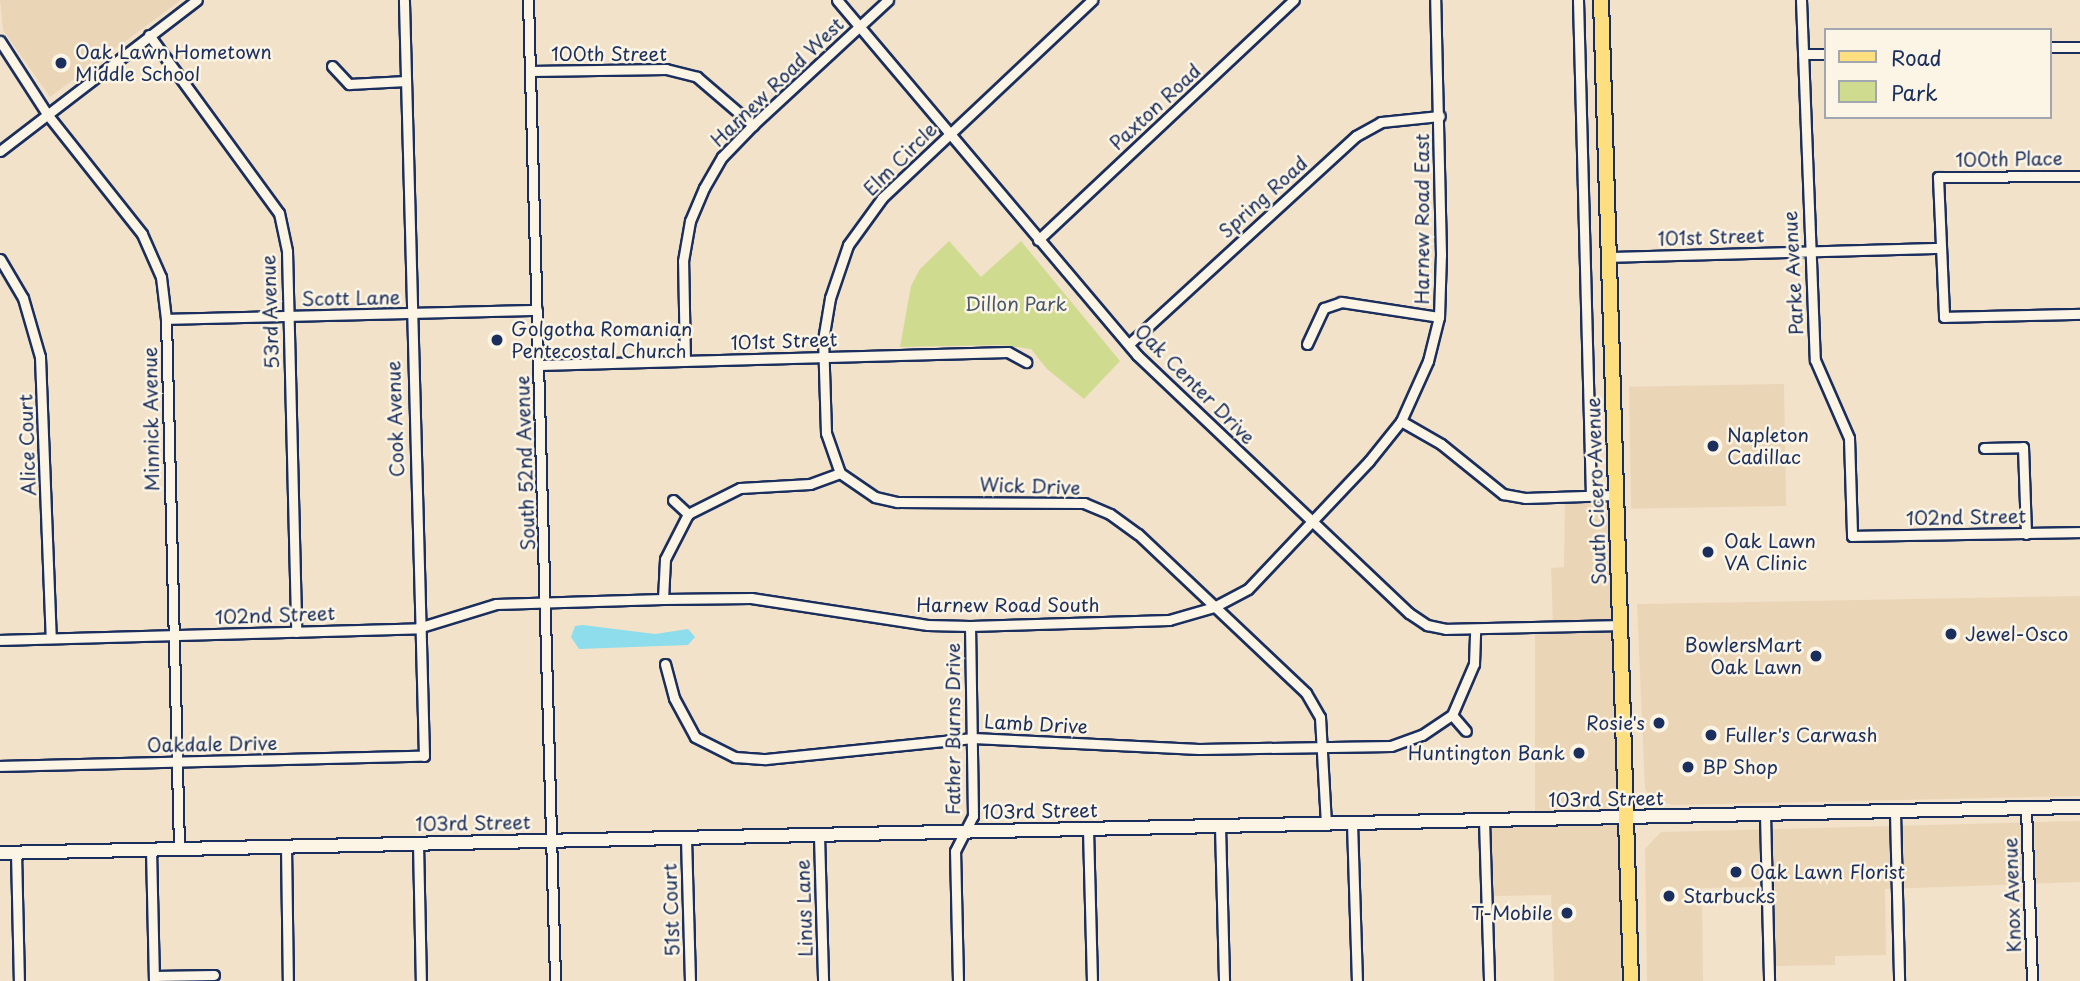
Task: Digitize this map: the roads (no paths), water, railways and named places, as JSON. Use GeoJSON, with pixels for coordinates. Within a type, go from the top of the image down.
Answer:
{"type":"FeatureCollection","features":[{"type":"Feature","properties":{"kind":"main road","name":"South Cicero Avenue"},"geometry":{"type":"LineString","coordinates":[[1601,0],[1631,981]]}},
{"type":"Feature","properties":{"kind":"main road","name":"103rd Street"},"geometry":{"type":"LineString","coordinates":[[0,853],[2080,807]]}},
{"type":"Feature","properties":{"kind":"street"},"geometry":{"type":"LineString","coordinates":[[0,151],[197,0]]}},
{"type":"Feature","properties":{"kind":"street","name":"Cook Avenue"},"geometry":{"type":"LineString","coordinates":[[404,0],[418,628],[424,756]]}},
{"type":"Feature","properties":{"kind":"street","name":"South 52nd Avenue"},"geometry":{"type":"LineString","coordinates":[[528,0],[547,603],[555,981]]}},
{"type":"Feature","properties":{"kind":"street","name":"Oak Center Drive"},"geometry":{"type":"LineString","coordinates":[[837,0],[1129,344],[1311,522],[1427,625],[1475,629],[1619,625]]}},
{"type":"Feature","properties":{"kind":"street","name":"Harnew Road West"},"geometry":{"type":"LineString","coordinates":[[685,361],[683,261],[690,221],[722,157],[888,0]]}},
{"type":"Feature","properties":{"kind":"street","name":"Elm Circle"},"geometry":{"type":"LineString","coordinates":[[840,473],[826,433],[824,358],[830,298],[848,245],[882,198],[1092,0]]}},
{"type":"Feature","properties":{"kind":"street","name":"Paxton Road"},"geometry":{"type":"LineString","coordinates":[[1038,240],[1294,0]]}},
{"type":"Feature","properties":{"kind":"street","name":"Harnew Road East"},"geometry":{"type":"LineString","coordinates":[[1311,522],[1401,421],[1428,361],[1438,317],[1440,117],[1435,0]]}},
{"type":"Feature","properties":{"kind":"street","name":"South Cicero Avenue"},"geometry":{"type":"LineString","coordinates":[[1577,0],[1591,496]]}},
{"type":"Feature","properties":{"kind":"street","name":"Parke Avenue"},"geometry":{"type":"LineString","coordinates":[[1801,0],[1816,368],[1851,447],[1852,536]]}},
{"type":"Feature","properties":{"kind":"street","name":"53rd Avenue"},"geometry":{"type":"LineString","coordinates":[[149,35],[279,213],[287,251],[296,632]]}},
{"type":"Feature","properties":{"kind":"street","name":"Minnick Avenue"},"geometry":{"type":"LineString","coordinates":[[0,41],[47,114],[142,234],[161,277],[166,320],[179,848]]}},
{"type":"Feature","properties":{"kind":"street"},"geometry":{"type":"LineString","coordinates":[[2052,47],[2080,47]]}},
{"type":"Feature","properties":{"kind":"street"},"geometry":{"type":"LineString","coordinates":[[1803,54],[1825,54]]}},
{"type":"Feature","properties":{"kind":"street"},"geometry":{"type":"LineString","coordinates":[[332,66],[349,84],[406,80]]}},
{"type":"Feature","properties":{"kind":"street","name":"100th Street"},"geometry":{"type":"LineString","coordinates":[[530,71],[666,69],[696,77],[753,125]]}},
{"type":"Feature","properties":{"kind":"street","name":"Spring Road"},"geometry":{"type":"LineString","coordinates":[[1129,344],[1356,136],[1381,122],[1440,117]]}},
{"type":"Feature","properties":{"kind":"street","name":"100th Place"},"geometry":{"type":"LineString","coordinates":[[1940,248],[1938,177],[2080,176]]}},
{"type":"Feature","properties":{"kind":"street"},"geometry":{"type":"LineString","coordinates":[[1940,248],[1944,317],[2080,314]]}},
{"type":"Feature","properties":{"kind":"street","name":"101st Street"},"geometry":{"type":"LineString","coordinates":[[1608,257],[1940,248]]}},
{"type":"Feature","properties":{"kind":"street","name":"Alice Court"},"geometry":{"type":"LineString","coordinates":[[0,259],[23,298],[40,357],[51,638]]}},
{"type":"Feature","properties":{"kind":"street"},"geometry":{"type":"LineString","coordinates":[[1307,344],[1324,308],[1341,302],[1438,317]]}},
{"type":"Feature","properties":{"kind":"street","name":"Scott Lane"},"geometry":{"type":"LineString","coordinates":[[166,320],[537,310]]}},
{"type":"Feature","properties":{"kind":"street","name":"101st Street"},"geometry":{"type":"LineString","coordinates":[[539,365],[1008,352],[1026,362]]}},
{"type":"Feature","properties":{"kind":"street"},"geometry":{"type":"LineString","coordinates":[[1401,421],[1441,444],[1503,494],[1525,498],[1615,495]]}},
{"type":"Feature","properties":{"kind":"street"},"geometry":{"type":"LineString","coordinates":[[1984,448],[2023,447],[2026,534]]}},
{"type":"Feature","properties":{"kind":"street"},"geometry":{"type":"LineString","coordinates":[[663,599],[669,547],[688,514],[730,491],[810,484],[840,473]]}},
{"type":"Feature","properties":{"kind":"street","name":"Wick Drive"},"geometry":{"type":"LineString","coordinates":[[840,473],[875,497],[897,502],[1056,500],[1091,506],[1138,534],[1306,694],[1320,718],[1326,824]]}},
{"type":"Feature","properties":{"kind":"street"},"geometry":{"type":"LineString","coordinates":[[673,500],[688,514]]}},
{"type":"Feature","properties":{"kind":"street","name":"Harnew Road South"},"geometry":{"type":"LineString","coordinates":[[547,603],[751,598],[927,625],[1169,620],[1214,607],[1248,589],[1311,522]]}},
{"type":"Feature","properties":{"kind":"street","name":"102nd Street"},"geometry":{"type":"LineString","coordinates":[[1852,536],[2080,533]]}},
{"type":"Feature","properties":{"kind":"street","name":"102nd Street"},"geometry":{"type":"LineString","coordinates":[[0,640],[418,628],[496,604],[547,603]]}},
{"type":"Feature","properties":{"kind":"street","name":"Father Burns Drive"},"geometry":{"type":"LineString","coordinates":[[958,981],[955,851],[968,831],[973,816],[970,626]]}},
{"type":"Feature","properties":{"kind":"street"},"geometry":{"type":"LineString","coordinates":[[1466,731],[1452,715],[1474,664],[1475,629]]}},
{"type":"Feature","properties":{"kind":"street","name":"Lamb Drive"},"geometry":{"type":"LineString","coordinates":[[665,664],[674,698],[695,737],[735,757],[766,759],[973,738],[1025,738],[1123,747],[1322,749],[1391,746],[1422,735],[1452,715]]}},
{"type":"Feature","properties":{"kind":"street","name":"Oakdale Drive"},"geometry":{"type":"LineString","coordinates":[[0,766],[424,756]]}},
{"type":"Feature","properties":{"kind":"street","name":"Knox Avenue"},"geometry":{"type":"LineString","coordinates":[[2026,808],[2032,981]]}},
{"type":"Feature","properties":{"kind":"street"},"geometry":{"type":"LineString","coordinates":[[1895,811],[1899,981]]}},
{"type":"Feature","properties":{"kind":"street"},"geometry":{"type":"LineString","coordinates":[[1765,814],[1769,981]]}},
{"type":"Feature","properties":{"kind":"street"},"geometry":{"type":"LineString","coordinates":[[1484,820],[1489,981]]}},
{"type":"Feature","properties":{"kind":"street"},"geometry":{"type":"LineString","coordinates":[[1352,823],[1357,981]]}},
{"type":"Feature","properties":{"kind":"street"},"geometry":{"type":"LineString","coordinates":[[1220,826],[1224,981]]}},
{"type":"Feature","properties":{"kind":"street"},"geometry":{"type":"LineString","coordinates":[[1088,829],[1092,981]]}},
{"type":"Feature","properties":{"kind":"street","name":"Linus Lane"},"geometry":{"type":"LineString","coordinates":[[819,835],[823,981]]}},
{"type":"Feature","properties":{"kind":"street","name":"51st Court"},"geometry":{"type":"LineString","coordinates":[[686,838],[690,981]]}},
{"type":"Feature","properties":{"kind":"street"},"geometry":{"type":"LineString","coordinates":[[418,843],[421,981]]}},
{"type":"Feature","properties":{"kind":"street"},"geometry":{"type":"LineString","coordinates":[[286,846],[288,981]]}},
{"type":"Feature","properties":{"kind":"street"},"geometry":{"type":"LineString","coordinates":[[150,849],[154,979],[214,975]]}},
{"type":"Feature","properties":{"kind":"street"},"geometry":{"type":"LineString","coordinates":[[16,852],[19,981]]}},
{"type":"Feature","properties":{"kind":"water"},"geometry":{"type":"Polygon","coordinates":[[[575,626],[655,634],[688,629],[695,637],[688,645],[579,649],[571,637],[575,626]]]}},
{"type":"Feature","properties":{"kind":"place","name":"Oak Lawn Hometown Middle School"},"geometry":{"type":"Point","coordinates":[61,63]}},
{"type":"Feature","properties":{"kind":"place","name":"Golgotha Romanian Pentecostal Church"},"geometry":{"type":"Point","coordinates":[497,340]}},
{"type":"Feature","properties":{"kind":"place","name":"Napleton Cadillac"},"geometry":{"type":"Point","coordinates":[1713,446]}},
{"type":"Feature","properties":{"kind":"place","name":"Oak Lawn VA Clinic"},"geometry":{"type":"Point","coordinates":[1708,552]}},
{"type":"Feature","properties":{"kind":"place","name":"Jewel-Osco"},"geometry":{"type":"Point","coordinates":[1951,634]}},
{"type":"Feature","properties":{"kind":"place","name":"BowlersMart Oak Lawn"},"geometry":{"type":"Point","coordinates":[1816,656]}},
{"type":"Feature","properties":{"kind":"place","name":"Rosie's"},"geometry":{"type":"Point","coordinates":[1659,723]}},
{"type":"Feature","properties":{"kind":"place","name":"Fuller's Carwash"},"geometry":{"type":"Point","coordinates":[1711,735]}},
{"type":"Feature","properties":{"kind":"place","name":"Huntington Bank"},"geometry":{"type":"Point","coordinates":[1579,753]}},
{"type":"Feature","properties":{"kind":"place","name":"BP Shop"},"geometry":{"type":"Point","coordinates":[1688,767]}},
{"type":"Feature","properties":{"kind":"place","name":"Oak Lawn Florist"},"geometry":{"type":"Point","coordinates":[1736,872]}},
{"type":"Feature","properties":{"kind":"place","name":"Starbucks"},"geometry":{"type":"Point","coordinates":[1669,896]}},
{"type":"Feature","properties":{"kind":"place","name":"T-Mobile"},"geometry":{"type":"Point","coordinates":[1567,913]}},
{"type":"Feature","properties":{"kind":"park label","name":"Dillon Park"},"geometry":{"type":"Point","coordinates":[1016,304]}}]}
